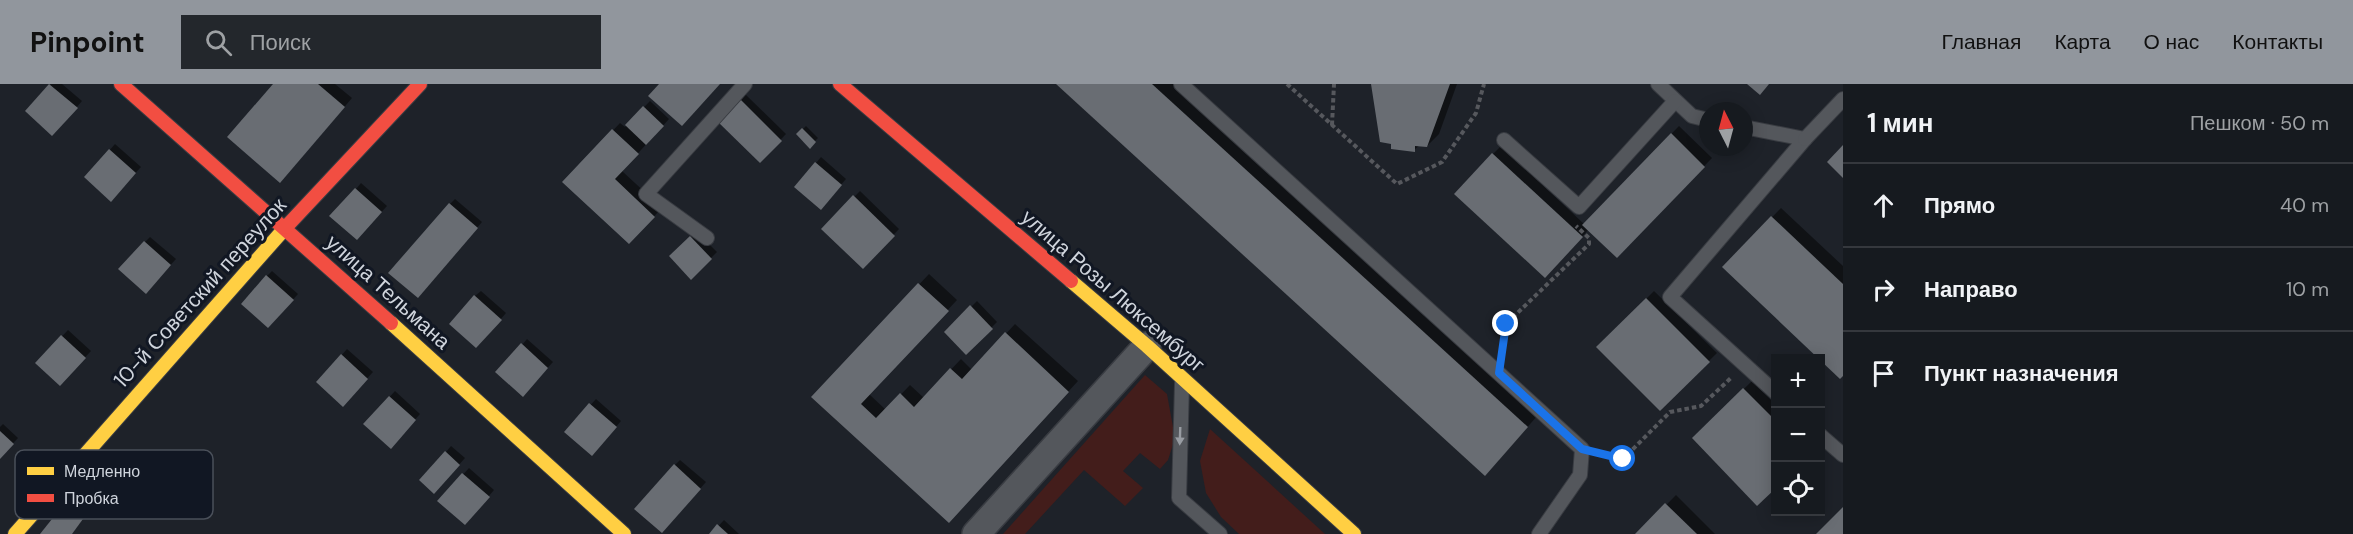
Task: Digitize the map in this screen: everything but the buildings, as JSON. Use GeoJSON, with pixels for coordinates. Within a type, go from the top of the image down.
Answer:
{"type":"FeatureCollection","features":[{"type":"Feature","properties":{"kind":"street","name":"улица Тельмана"},"geometry":{"type":"LineString","coordinates":[[121,84],[285,228],[624,534]]}},
{"type":"Feature","properties":{"kind":"street","name":"10-й Советский переулок"},"geometry":{"type":"LineString","coordinates":[[89,450],[285,228],[420,84]]}},
{"type":"Feature","properties":{"kind":"street","name":"улица Розы Люксембург"},"geometry":{"type":"LineString","coordinates":[[840,84],[1147,346],[1354,534]]}},
{"type":"Feature","properties":{"kind":"street"},"geometry":{"type":"LineString","coordinates":[[976,534],[1147,346]]}},
{"type":"Feature","properties":{"kind":"street","name":"10-й Советский переулок"},"geometry":{"type":"LineString","coordinates":[[15,534],[28,519]]}},
{"type":"Feature","properties":{"kind":"lane"},"geometry":{"type":"LineString","coordinates":[[707,238],[646,194],[745,84]]}},
{"type":"Feature","properties":{"kind":"lane"},"geometry":{"type":"LineString","coordinates":[[1181,84],[1582,449],[1580,475],[1539,534]]}},
{"type":"Feature","properties":{"kind":"lane"},"geometry":{"type":"LineString","coordinates":[[1658,84],[1692,116],[1699,118]]}},
{"type":"Feature","properties":{"kind":"lane"},"geometry":{"type":"LineString","coordinates":[[1771,388],[1670,297],[1805,139],[1843,99]]}},
{"type":"Feature","properties":{"kind":"lane"},"geometry":{"type":"LineString","coordinates":[[1504,140],[1579,207],[1676,101]]}},
{"type":"Feature","properties":{"kind":"lane"},"geometry":{"type":"LineString","coordinates":[[1753,129],[1805,139]]}},
{"type":"Feature","properties":{"kind":"lane"},"geometry":{"type":"LineString","coordinates":[[1182,378],[1179,498],[1220,534]]}},
{"type":"Feature","properties":{"kind":"lane"},"geometry":{"type":"LineString","coordinates":[[1825,439],[1843,455]]}},
{"type":"Feature","properties":{"kind":"path"},"geometry":{"type":"LineString","coordinates":[[1287,84],[1397,184],[1442,162],[1476,113],[1484,84]]}},
{"type":"Feature","properties":{"kind":"path"},"geometry":{"type":"LineString","coordinates":[[1332,125],[1334,84]]}},
{"type":"Feature","properties":{"kind":"path"},"geometry":{"type":"LineString","coordinates":[[1499,373],[1506,324],[1589,244],[1589,238],[1575,226],[1579,207]]}},
{"type":"Feature","properties":{"kind":"path"},"geometry":{"type":"LineString","coordinates":[[1582,449],[1623,459],[1670,412],[1701,406],[1733,375]]}},
{"type":"Feature","properties":{"kind":"shaded area"},"geometry":{"type":"Polygon","coordinates":[[[1145,375],[1167,394],[1175,438],[1168,460],[1160,469],[1140,453],[1123,471],[1143,488],[1125,506],[1084,470],[1025,534],[1003,534],[1145,375]]]}},
{"type":"Feature","properties":{"kind":"shaded area"},"geometry":{"type":"Polygon","coordinates":[[[1210,429],[1325,534],[1239,534],[1221,517],[1206,493],[1200,461],[1210,429]]]}},
{"type":"Feature","properties":{"kind":"traffic: slow"},"geometry":{"type":"LineString","coordinates":[[89,450],[286,227]]}},
{"type":"Feature","properties":{"kind":"traffic: slow"},"geometry":{"type":"LineString","coordinates":[[1071,281],[1147,346],[1354,534]]}},
{"type":"Feature","properties":{"kind":"traffic: slow"},"geometry":{"type":"LineString","coordinates":[[391,323],[624,534]]}},
{"type":"Feature","properties":{"kind":"traffic: slow"},"geometry":{"type":"LineString","coordinates":[[15,534],[28,519]]}},
{"type":"Feature","properties":{"kind":"traffic: jam"},"geometry":{"type":"LineString","coordinates":[[121,84],[391,323]]}},
{"type":"Feature","properties":{"kind":"traffic: jam"},"geometry":{"type":"LineString","coordinates":[[286,227],[420,84]]}},
{"type":"Feature","properties":{"kind":"traffic: jam"},"geometry":{"type":"LineString","coordinates":[[840,84],[1071,281]]}},
{"type":"Feature","properties":{"kind":"route"},"geometry":{"type":"LineString","coordinates":[[1506,324],[1499,373],[1582,449],[1623,459]]}}]}
